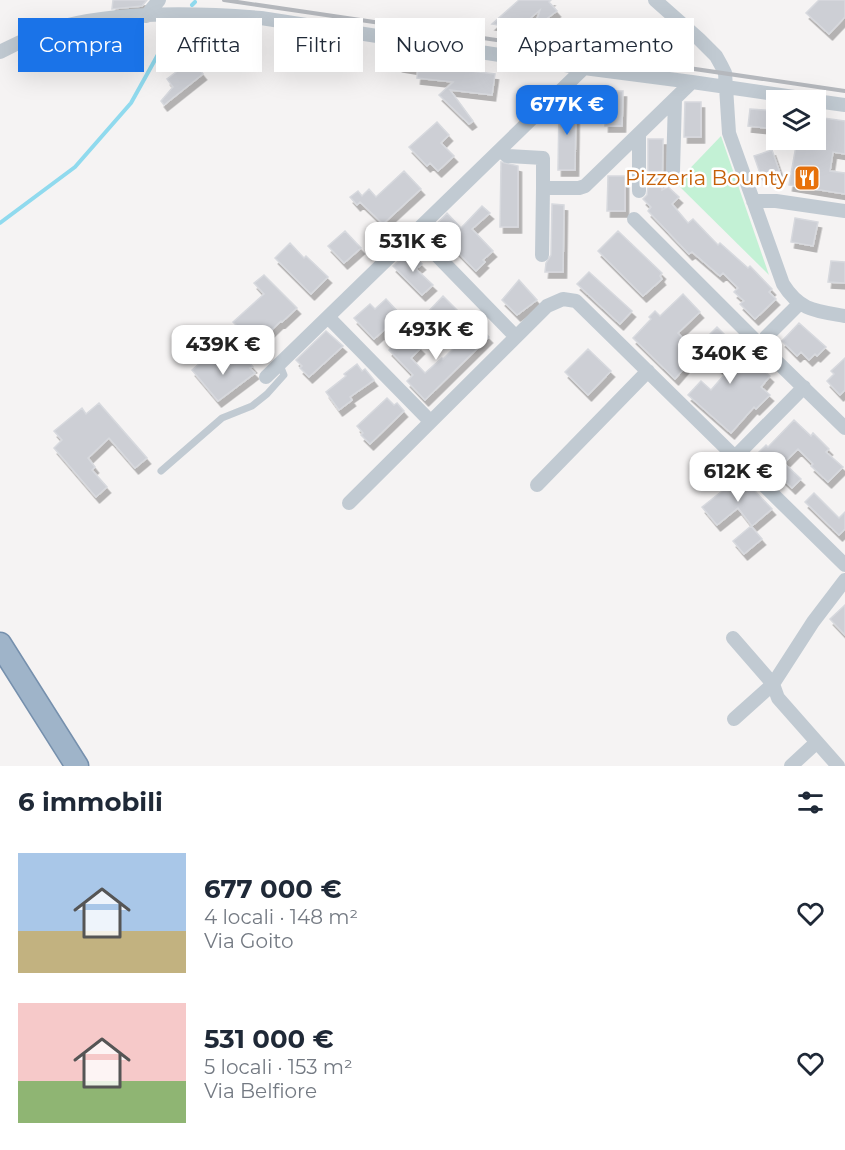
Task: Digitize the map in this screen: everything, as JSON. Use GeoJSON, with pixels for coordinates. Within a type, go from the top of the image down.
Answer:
{"type":"FeatureCollection","features":[{"type":"Feature","properties":{"kind":"highway"},"geometry":{"type":"LineString","coordinates":[[0,644],[77,766]]}},
{"type":"Feature","properties":{"kind":"street"},"geometry":{"type":"LineString","coordinates":[[146,16],[159,0]]}},
{"type":"Feature","properties":{"kind":"street"},"geometry":{"type":"LineString","coordinates":[[655,0],[716,56],[724,73],[729,133],[783,284],[799,304],[813,311],[845,316]]}},
{"type":"Feature","properties":{"kind":"street"},"geometry":{"type":"LineString","coordinates":[[0,52],[27,38],[64,26],[102,19],[211,14],[261,18],[497,55]]}},
{"type":"Feature","properties":{"kind":"street"},"geometry":{"type":"LineString","coordinates":[[266,377],[580,72]]}},
{"type":"Feature","properties":{"kind":"street"},"geometry":{"type":"LineString","coordinates":[[615,72],[766,93]]}},
{"type":"Feature","properties":{"kind":"street"},"geometry":{"type":"LineString","coordinates":[[543,188],[585,186],[692,82]]}},
{"type":"Feature","properties":{"kind":"street"},"geometry":{"type":"LineString","coordinates":[[673,171],[675,99]]}},
{"type":"Feature","properties":{"kind":"street"},"geometry":{"type":"LineString","coordinates":[[826,102],[845,105]]}},
{"type":"Feature","properties":{"kind":"street"},"geometry":{"type":"LineString","coordinates":[[639,134],[639,191]]}},
{"type":"Feature","properties":{"kind":"street"},"geometry":{"type":"LineString","coordinates":[[500,150],[507,156],[543,158],[542,255]]}},
{"type":"Feature","properties":{"kind":"street"},"geometry":{"type":"LineString","coordinates":[[753,201],[776,201],[845,211]]}},
{"type":"Feature","properties":{"kind":"street"},"geometry":{"type":"LineString","coordinates":[[634,219],[756,341],[763,344],[767,352],[845,428]]}},
{"type":"Feature","properties":{"kind":"street"},"geometry":{"type":"LineString","coordinates":[[415,233],[516,337]]}},
{"type":"Feature","properties":{"kind":"street"},"geometry":{"type":"LineString","coordinates":[[349,503],[547,306],[563,299],[576,301],[845,565]]}},
{"type":"Feature","properties":{"kind":"street"},"geometry":{"type":"LineString","coordinates":[[763,344],[765,337],[799,304]]}},
{"type":"Feature","properties":{"kind":"street"},"geometry":{"type":"LineString","coordinates":[[328,317],[430,421]]}},
{"type":"Feature","properties":{"kind":"street"},"geometry":{"type":"LineString","coordinates":[[537,485],[648,371]]}},
{"type":"Feature","properties":{"kind":"street"},"geometry":{"type":"LineString","coordinates":[[735,457],[804,387]]}},
{"type":"Feature","properties":{"kind":"street"},"geometry":{"type":"LineString","coordinates":[[734,719],[773,684],[813,622],[845,580]]}},
{"type":"Feature","properties":{"kind":"street"},"geometry":{"type":"LineString","coordinates":[[733,638],[773,684],[778,698],[838,766]]}},
{"type":"Feature","properties":{"kind":"street"},"geometry":{"type":"LineString","coordinates":[[791,766],[817,742]]}},
{"type":"Feature","properties":{"kind":"lane"},"geometry":{"type":"LineString","coordinates":[[161,471],[222,418],[252,405],[267,394],[284,375],[280,364]]}},
{"type":"Feature","properties":{"kind":"green space"},"geometry":{"type":"Polygon","coordinates":[[[721,136],[769,275],[676,183],[721,136]]]}},
{"type":"Feature","properties":{"kind":"building"},"geometry":{"type":"Polygon","coordinates":[[[113,0],[147,0],[142,6],[112,9],[113,0]]]}},
{"type":"Feature","properties":{"kind":"building"},"geometry":{"type":"Polygon","coordinates":[[[519,0],[551,0],[549,2],[557,11],[548,18],[537,18],[540,10],[531,18],[499,18],[519,0]]]}},
{"type":"Feature","properties":{"kind":"building"},"geometry":{"type":"Polygon","coordinates":[[[819,0],[845,0],[845,17],[829,34],[806,13],[819,0]]]}},
{"type":"Feature","properties":{"kind":"building"},"geometry":{"type":"Polygon","coordinates":[[[176,72],[201,72],[203,74],[164,105],[161,101],[173,87],[167,79],[176,72]]]}},
{"type":"Feature","properties":{"kind":"building"},"geometry":{"type":"Polygon","coordinates":[[[418,72],[495,74],[492,95],[450,90],[473,121],[469,124],[439,95],[453,82],[417,78],[418,72]]]}},
{"type":"Feature","properties":{"kind":"building"},"geometry":{"type":"Polygon","coordinates":[[[606,91],[623,91],[622,126],[605,126],[606,91]]]}},
{"type":"Feature","properties":{"kind":"building"},"geometry":{"type":"Polygon","coordinates":[[[562,102],[576,102],[575,170],[558,170],[559,105],[562,102]]]}},
{"type":"Feature","properties":{"kind":"building"},"geometry":{"type":"Polygon","coordinates":[[[685,102],[701,102],[701,137],[684,137],[685,102]]]}},
{"type":"Feature","properties":{"kind":"building"},"geometry":{"type":"Polygon","coordinates":[[[750,109],[766,110],[766,128],[748,126],[750,109]]]}},
{"type":"Feature","properties":{"kind":"building"},"geometry":{"type":"Polygon","coordinates":[[[826,118],[845,121],[845,154],[833,152],[830,171],[845,173],[845,194],[789,185],[795,150],[826,150],[826,118]]]}},
{"type":"Feature","properties":{"kind":"building"},"geometry":{"type":"Polygon","coordinates":[[[437,122],[449,135],[441,143],[454,156],[438,171],[430,163],[427,166],[409,147],[437,122]]]}},
{"type":"Feature","properties":{"kind":"building"},"geometry":{"type":"Polygon","coordinates":[[[648,139],[663,139],[662,190],[668,187],[679,197],[672,204],[688,223],[693,219],[718,245],[720,243],[748,268],[750,266],[772,289],[769,292],[776,299],[755,319],[740,304],[744,301],[734,292],[738,288],[723,273],[720,276],[692,252],[689,254],[648,211],[651,207],[643,199],[647,195],[648,186],[662,173],[648,173],[648,139]]]}},
{"type":"Feature","properties":{"kind":"building"},"geometry":{"type":"Polygon","coordinates":[[[772,150],[780,173],[762,179],[754,156],[772,150]]]}},
{"type":"Feature","properties":{"kind":"building"},"geometry":{"type":"Polygon","coordinates":[[[501,162],[518,166],[518,227],[500,227],[501,162]]]}},
{"type":"Feature","properties":{"kind":"building"},"geometry":{"type":"Polygon","coordinates":[[[404,171],[421,189],[383,224],[360,202],[357,205],[350,197],[358,191],[362,196],[369,189],[376,197],[404,171]]]}},
{"type":"Feature","properties":{"kind":"building"},"geometry":{"type":"Polygon","coordinates":[[[608,176],[625,176],[625,211],[607,211],[608,176]]]}},
{"type":"Feature","properties":{"kind":"building"},"geometry":{"type":"Polygon","coordinates":[[[552,204],[564,205],[563,272],[545,272],[546,263],[551,255],[552,204]]]}},
{"type":"Feature","properties":{"kind":"building"},"geometry":{"type":"Polygon","coordinates":[[[482,206],[490,213],[472,229],[493,251],[476,271],[447,241],[444,244],[431,230],[447,213],[461,228],[482,206]]]}},
{"type":"Feature","properties":{"kind":"building"},"geometry":{"type":"Polygon","coordinates":[[[795,218],[818,222],[813,246],[791,242],[795,218]]]}},
{"type":"Feature","properties":{"kind":"building"},"geometry":{"type":"Polygon","coordinates":[[[345,231],[361,248],[344,263],[328,246],[345,231]]]}},
{"type":"Feature","properties":{"kind":"building"},"geometry":{"type":"Polygon","coordinates":[[[618,231],[662,273],[660,276],[662,279],[643,296],[598,251],[618,231]]]}},
{"type":"Feature","properties":{"kind":"building"},"geometry":{"type":"Polygon","coordinates":[[[290,243],[304,258],[306,256],[328,277],[311,294],[275,258],[290,243]]]}},
{"type":"Feature","properties":{"kind":"building"},"geometry":{"type":"Polygon","coordinates":[[[409,251],[422,264],[416,269],[433,285],[422,295],[393,266],[409,251]]]}},
{"type":"Feature","properties":{"kind":"building"},"geometry":{"type":"Polygon","coordinates":[[[831,261],[845,262],[845,283],[828,282],[831,261]]]}},
{"type":"Feature","properties":{"kind":"building"},"geometry":{"type":"Polygon","coordinates":[[[589,272],[632,311],[620,324],[577,284],[589,272]]]}},
{"type":"Feature","properties":{"kind":"building"},"geometry":{"type":"Polygon","coordinates":[[[264,275],[297,308],[256,345],[233,322],[264,294],[254,283],[264,275]]]}},
{"type":"Feature","properties":{"kind":"building"},"geometry":{"type":"Polygon","coordinates":[[[519,280],[537,300],[517,315],[502,300],[519,280]]]}},
{"type":"Feature","properties":{"kind":"building"},"geometry":{"type":"Polygon","coordinates":[[[683,294],[700,312],[678,333],[696,353],[685,363],[687,365],[675,379],[633,338],[651,319],[649,317],[655,311],[660,316],[683,294]]]}},
{"type":"Feature","properties":{"kind":"building"},"geometry":{"type":"Polygon","coordinates":[[[443,296],[458,311],[440,328],[426,314],[443,296]]]}},
{"type":"Feature","properties":{"kind":"building"},"geometry":{"type":"Polygon","coordinates":[[[386,299],[401,315],[374,339],[354,318],[370,304],[375,309],[386,299]]]}},
{"type":"Feature","properties":{"kind":"building"},"geometry":{"type":"Polygon","coordinates":[[[799,323],[826,347],[809,360],[801,352],[797,356],[782,341],[799,323]]]}},
{"type":"Feature","properties":{"kind":"building"},"geometry":{"type":"Polygon","coordinates":[[[477,325],[489,337],[425,400],[407,381],[413,375],[389,350],[406,333],[421,348],[411,358],[425,373],[443,359],[477,325]]]}},
{"type":"Feature","properties":{"kind":"building"},"geometry":{"type":"Polygon","coordinates":[[[717,327],[735,345],[727,353],[747,372],[756,363],[770,376],[761,387],[770,395],[756,409],[754,407],[731,433],[688,395],[701,381],[711,390],[725,374],[698,346],[717,327]]]}},
{"type":"Feature","properties":{"kind":"building"},"geometry":{"type":"Polygon","coordinates":[[[326,331],[343,346],[309,377],[296,360],[326,331]]]}},
{"type":"Feature","properties":{"kind":"building"},"geometry":{"type":"Polygon","coordinates":[[[588,349],[611,371],[588,395],[565,372],[588,349]]]}},
{"type":"Feature","properties":{"kind":"building"},"geometry":{"type":"Polygon","coordinates":[[[209,355],[223,371],[243,355],[255,373],[218,401],[192,370],[209,355]]]}},
{"type":"Feature","properties":{"kind":"building"},"geometry":{"type":"Polygon","coordinates":[[[845,358],[845,390],[840,395],[827,381],[834,374],[831,371],[845,358]]]}},
{"type":"Feature","properties":{"kind":"building"},"geometry":{"type":"Polygon","coordinates":[[[357,364],[362,371],[365,369],[374,380],[350,397],[352,400],[339,410],[326,392],[357,364]]]}},
{"type":"Feature","properties":{"kind":"building"},"geometry":{"type":"Polygon","coordinates":[[[387,398],[394,405],[397,403],[404,411],[370,444],[361,435],[363,433],[357,426],[387,398]]]}},
{"type":"Feature","properties":{"kind":"building"},"geometry":{"type":"Polygon","coordinates":[[[99,403],[147,458],[135,468],[109,438],[88,458],[95,467],[92,470],[107,487],[96,497],[54,448],[62,440],[54,431],[82,408],[86,414],[99,403]]]}},
{"type":"Feature","properties":{"kind":"building"},"geometry":{"type":"Polygon","coordinates":[[[794,420],[811,436],[813,433],[829,449],[826,452],[843,467],[828,482],[811,466],[813,464],[798,449],[784,463],[801,479],[792,488],[757,454],[766,445],[768,447],[794,420]]]}},
{"type":"Feature","properties":{"kind":"building"},"geometry":{"type":"Polygon","coordinates":[[[741,476],[772,509],[752,526],[738,508],[717,525],[702,507],[741,476]]]}},
{"type":"Feature","properties":{"kind":"building"},"geometry":{"type":"Polygon","coordinates":[[[814,493],[839,518],[845,512],[845,529],[839,535],[805,502],[814,493]]]}},
{"type":"Feature","properties":{"kind":"building"},"geometry":{"type":"Polygon","coordinates":[[[751,526],[762,539],[744,554],[733,541],[751,526]]]}},
{"type":"Feature","properties":{"kind":"building"},"geometry":{"type":"Polygon","coordinates":[[[845,605],[845,635],[830,619],[845,605]]]}},
{"type":"Feature","properties":{"kind":"waterway"},"geometry":{"type":"LineString","coordinates":[[192,5],[195,2]]}},
{"type":"Feature","properties":{"kind":"waterway"},"geometry":{"type":"LineString","coordinates":[[0,223],[75,167],[131,103],[156,58]]}},
{"type":"Feature","properties":{"kind":"railway"},"geometry":{"type":"LineString","coordinates":[[224,0],[845,91]]}},
{"type":"Feature","properties":{"kind":"place","name":"Pizzeria Bounty"},"geometry":{"type":"Point","coordinates":[807,178]}}]}
